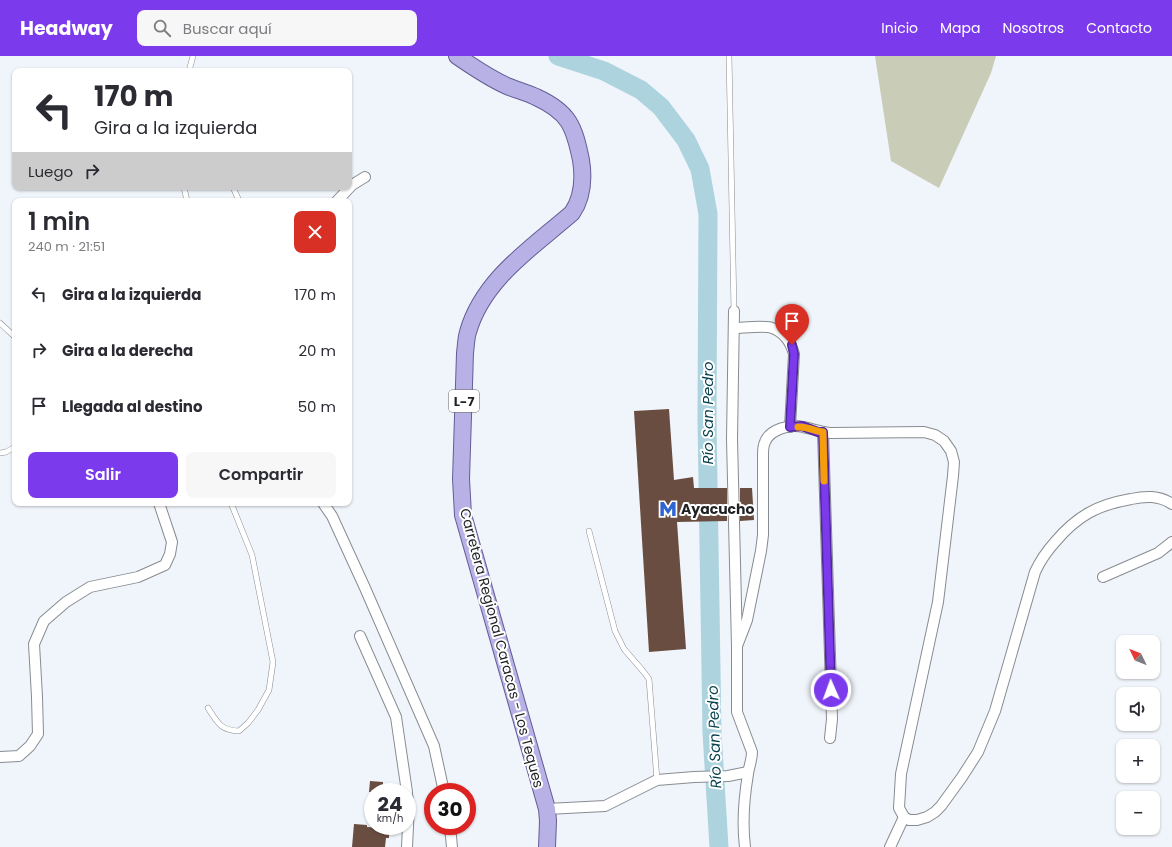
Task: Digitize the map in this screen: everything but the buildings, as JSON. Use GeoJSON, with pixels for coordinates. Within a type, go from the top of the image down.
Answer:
{"type":"FeatureCollection","features":[{"type":"Feature","properties":{"kind":"main road","name":"Carretera Regional Caracas - Los Teques"},"geometry":{"type":"LineString","coordinates":[[457,56],[479,71],[507,86],[535,96],[557,108],[568,121],[577,138],[583,170],[582,189],[577,205],[572,213],[514,262],[494,283],[477,308],[468,332],[465,353],[461,479],[463,515],[547,809],[547,847]]}},
{"type":"Feature","properties":{"kind":"street"},"geometry":{"type":"LineString","coordinates":[[352,185],[365,176]]}},
{"type":"Feature","properties":{"kind":"street"},"geometry":{"type":"LineString","coordinates":[[341,198],[348,190]]}},
{"type":"Feature","properties":{"kind":"street"},"geometry":{"type":"LineString","coordinates":[[734,311],[732,439],[737,646],[736,712],[752,752],[744,806],[745,847]]}},
{"type":"Feature","properties":{"kind":"street"},"geometry":{"type":"LineString","coordinates":[[734,328],[772,327],[784,335],[792,345],[794,354],[790,427]]}},
{"type":"Feature","properties":{"kind":"street"},"geometry":{"type":"LineString","coordinates":[[737,646],[748,620],[761,551],[763,535],[764,443],[770,435],[777,430],[802,426],[818,432],[924,432],[935,435],[944,441],[951,451],[954,462],[938,602],[901,774],[899,808],[904,817],[909,820],[917,820],[927,817],[935,812],[949,796],[978,752],[995,711],[1035,572],[1039,562],[1046,552],[1067,528],[1092,510],[1128,499],[1146,496],[1166,500],[1172,504]]}},
{"type":"Feature","properties":{"kind":"street"},"geometry":{"type":"LineString","coordinates":[[823,432],[832,719],[830,738]]}},
{"type":"Feature","properties":{"kind":"street"},"geometry":{"type":"LineString","coordinates":[[0,757],[19,756],[30,746],[38,734],[38,697],[34,644],[44,621],[66,602],[90,587],[138,577],[165,565],[170,554],[172,542],[160,506]]}},
{"type":"Feature","properties":{"kind":"street"},"geometry":{"type":"LineString","coordinates":[[325,506],[332,516],[365,588],[434,746],[442,783]]}},
{"type":"Feature","properties":{"kind":"street"},"geometry":{"type":"LineString","coordinates":[[1103,577],[1158,553],[1172,542]]}},
{"type":"Feature","properties":{"kind":"street"},"geometry":{"type":"LineString","coordinates":[[360,636],[396,717],[406,783]]}},
{"type":"Feature","properties":{"kind":"street"},"geometry":{"type":"LineString","coordinates":[[547,809],[605,806],[657,780],[728,776],[748,772]]}},
{"type":"Feature","properties":{"kind":"street"},"geometry":{"type":"LineString","coordinates":[[890,847],[904,817]]}},
{"type":"Feature","properties":{"kind":"street"},"geometry":{"type":"LineString","coordinates":[[407,835],[407,847]]}},
{"type":"Feature","properties":{"kind":"street"},"geometry":{"type":"LineString","coordinates":[[451,835],[452,847]]}},
{"type":"Feature","properties":{"kind":"lane"},"geometry":{"type":"LineString","coordinates":[[190,68],[193,56]]}},
{"type":"Feature","properties":{"kind":"lane"},"geometry":{"type":"LineString","coordinates":[[729,56],[734,311]]}},
{"type":"Feature","properties":{"kind":"lane"},"geometry":{"type":"LineString","coordinates":[[191,63],[194,68]]}},
{"type":"Feature","properties":{"kind":"lane"},"geometry":{"type":"LineString","coordinates":[[0,323],[12,334]]}},
{"type":"Feature","properties":{"kind":"lane"},"geometry":{"type":"LineString","coordinates":[[0,453],[12,449]]}},
{"type":"Feature","properties":{"kind":"lane"},"geometry":{"type":"LineString","coordinates":[[208,708],[222,728],[230,731],[239,731],[248,723],[258,710],[269,690],[273,662],[252,555],[232,506]]}},
{"type":"Feature","properties":{"kind":"lane"},"geometry":{"type":"LineString","coordinates":[[589,531],[615,631],[624,649],[649,679],[657,780]]}},
{"type":"Feature","properties":{"kind":"green space"},"geometry":{"type":"Polygon","coordinates":[[[875,56],[996,56],[991,73],[939,188],[891,161],[875,56]]]}},
{"type":"Feature","properties":{"kind":"waterway","name":"Río San Pedro"},"geometry":{"type":"LineString","coordinates":[[558,56],[604,71],[641,90],[661,107],[686,140],[700,169],[708,214],[707,419],[712,733],[719,847]]}},
{"type":"Feature","properties":{"kind":"slow traffic"},"geometry":{"type":"LineString","coordinates":[[798,427],[802,426],[818,432],[823,432],[824,481]]}},
{"type":"Feature","properties":{"kind":"place","name":"Ayacucho"},"geometry":{"type":"Point","coordinates":[668,509]}},
{"type":"Feature","properties":{"kind":"route"},"geometry":{"type":"LineString","coordinates":[[792,345],[794,354],[790,427],[802,426],[818,432],[823,432],[831,690]]}}]}
